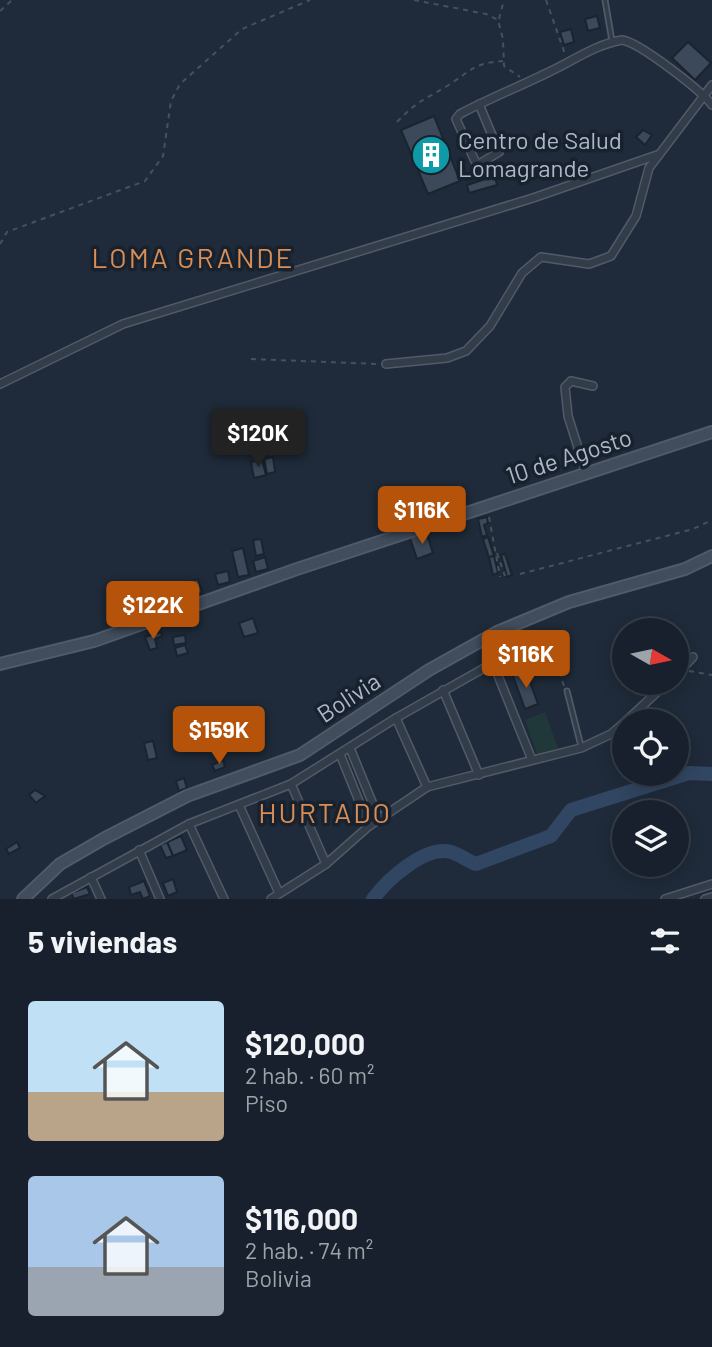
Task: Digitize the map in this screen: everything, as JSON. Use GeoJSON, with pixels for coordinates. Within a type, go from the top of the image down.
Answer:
{"type":"FeatureCollection","features":[{"type":"Feature","properties":{"kind":"street"},"geometry":{"type":"LineString","coordinates":[[479,104],[499,152],[478,164],[456,119],[479,104],[612,41],[628,41],[638,45],[704,95],[712,105]]}},
{"type":"Feature","properties":{"kind":"street"},"geometry":{"type":"LineString","coordinates":[[386,364],[447,358],[466,351],[490,326],[522,273],[541,257],[589,264],[611,256],[636,216],[641,189],[657,155],[712,85]]}},
{"type":"Feature","properties":{"kind":"street"},"geometry":{"type":"LineString","coordinates":[[0,384],[123,324],[533,198],[657,155]]}},
{"type":"Feature","properties":{"kind":"street"},"geometry":{"type":"LineString","coordinates":[[586,473],[568,416],[565,387],[571,381],[593,386]]}},
{"type":"Feature","properties":{"kind":"street","name":"10 de Agosto"},"geometry":{"type":"LineString","coordinates":[[0,664],[94,641],[297,569],[712,432]]}},
{"type":"Feature","properties":{"kind":"street","name":"Bolivia"},"geometry":{"type":"LineString","coordinates":[[23,899],[60,864],[105,838],[187,796],[300,755],[429,670],[497,632],[569,602],[685,569],[712,556]]}},
{"type":"Feature","properties":{"kind":"street"},"geometry":{"type":"LineString","coordinates":[[690,660],[693,657]]}},
{"type":"Feature","properties":{"kind":"street"},"geometry":{"type":"LineString","coordinates":[[52,899],[189,824],[291,784],[396,718],[493,663],[532,760]]}},
{"type":"Feature","properties":{"kind":"street"},"geometry":{"type":"LineString","coordinates":[[443,690],[479,775]]}},
{"type":"Feature","properties":{"kind":"street"},"geometry":{"type":"LineString","coordinates":[[638,709],[654,695]]}},
{"type":"Feature","properties":{"kind":"street"},"geometry":{"type":"LineString","coordinates":[[396,718],[427,787]]}},
{"type":"Feature","properties":{"kind":"street"},"geometry":{"type":"LineString","coordinates":[[271,899],[326,864],[369,826],[427,787],[582,748],[612,733]]}},
{"type":"Feature","properties":{"kind":"street"},"geometry":{"type":"LineString","coordinates":[[350,748],[379,819]]}},
{"type":"Feature","properties":{"kind":"street"},"geometry":{"type":"LineString","coordinates":[[340,754],[369,826]]}},
{"type":"Feature","properties":{"kind":"street"},"geometry":{"type":"LineString","coordinates":[[291,784],[326,864]]}},
{"type":"Feature","properties":{"kind":"street"},"geometry":{"type":"LineString","coordinates":[[356,793],[367,788]]}},
{"type":"Feature","properties":{"kind":"street"},"geometry":{"type":"LineString","coordinates":[[239,805],[279,893]]}},
{"type":"Feature","properties":{"kind":"street"},"geometry":{"type":"LineString","coordinates":[[189,824],[224,899]]}},
{"type":"Feature","properties":{"kind":"street"},"geometry":{"type":"LineString","coordinates":[[139,850],[160,899]]}},
{"type":"Feature","properties":{"kind":"street"},"geometry":{"type":"LineString","coordinates":[[91,877],[102,899]]}},
{"type":"Feature","properties":{"kind":"street"},"geometry":{"type":"LineString","coordinates":[[665,899],[712,884]]}},
{"type":"Feature","properties":{"kind":"street"},"geometry":{"type":"LineString","coordinates":[[705,899],[712,897]]}},
{"type":"Feature","properties":{"kind":"lane"},"geometry":{"type":"LineString","coordinates":[[605,0],[612,41]]}},
{"type":"Feature","properties":{"kind":"lane"},"geometry":{"type":"LineString","coordinates":[[567,691],[582,748]]}},
{"type":"Feature","properties":{"kind":"path"},"geometry":{"type":"LineString","coordinates":[[0,11],[12,0]]}},
{"type":"Feature","properties":{"kind":"path"},"geometry":{"type":"LineString","coordinates":[[0,244],[7,232],[145,181],[163,156],[171,101],[180,84],[242,30],[310,0]]}},
{"type":"Feature","properties":{"kind":"path"},"geometry":{"type":"LineString","coordinates":[[414,0],[486,14],[498,20]]}},
{"type":"Feature","properties":{"kind":"path"},"geometry":{"type":"LineString","coordinates":[[504,0],[498,20],[504,66],[522,78]]}},
{"type":"Feature","properties":{"kind":"path"},"geometry":{"type":"LineString","coordinates":[[545,0],[560,46],[569,61]]}},
{"type":"Feature","properties":{"kind":"path"},"geometry":{"type":"LineString","coordinates":[[397,122],[416,102],[449,85],[470,67],[483,62],[504,61]]}},
{"type":"Feature","properties":{"kind":"path"},"geometry":{"type":"LineString","coordinates":[[251,359],[351,365],[386,364]]}},
{"type":"Feature","properties":{"kind":"path"},"geometry":{"type":"LineString","coordinates":[[486,506],[500,577]]}},
{"type":"Feature","properties":{"kind":"path"},"geometry":{"type":"LineString","coordinates":[[520,574],[693,528],[712,520]]}},
{"type":"Feature","properties":{"kind":"path"},"geometry":{"type":"LineString","coordinates":[[496,553],[505,576]]}},
{"type":"Feature","properties":{"kind":"path"},"geometry":{"type":"LineString","coordinates":[[547,634],[557,672],[567,691]]}},
{"type":"Feature","properties":{"kind":"path"},"geometry":{"type":"LineString","coordinates":[[690,673],[712,674]]}},
{"type":"Feature","properties":{"kind":"green space"},"geometry":{"type":"Polygon","coordinates":[[[545,712],[558,748],[538,756],[525,720],[545,712]]]}},
{"type":"Feature","properties":{"kind":"building"},"geometry":{"type":"Polygon","coordinates":[[[597,16],[600,28],[588,31],[585,19],[597,16]]]}},
{"type":"Feature","properties":{"kind":"building"},"geometry":{"type":"Polygon","coordinates":[[[571,29],[574,42],[564,45],[560,32],[571,29]]]}},
{"type":"Feature","properties":{"kind":"building"},"geometry":{"type":"Polygon","coordinates":[[[688,42],[711,63],[695,80],[672,58],[688,42]]]}},
{"type":"Feature","properties":{"kind":"building","name":"Centro de Salud Lomagrande"},"geometry":{"type":"Polygon","coordinates":[[[434,116],[460,181],[428,194],[401,130],[434,116]]]}},
{"type":"Feature","properties":{"kind":"building"},"geometry":{"type":"Polygon","coordinates":[[[643,130],[652,135],[645,145],[636,137],[643,130]]]}},
{"type":"Feature","properties":{"kind":"building"},"geometry":{"type":"Polygon","coordinates":[[[495,176],[497,185],[469,193],[467,185],[495,176]]]}},
{"type":"Feature","properties":{"kind":"building"},"geometry":{"type":"Polygon","coordinates":[[[273,457],[275,472],[267,474],[264,459],[273,457]]]}},
{"type":"Feature","properties":{"kind":"building"},"geometry":{"type":"Polygon","coordinates":[[[262,460],[266,475],[254,478],[251,462],[262,460]]]}},
{"type":"Feature","properties":{"kind":"building"},"geometry":{"type":"Polygon","coordinates":[[[487,517],[488,523],[484,525],[487,535],[482,537],[478,519],[487,517]]]}},
{"type":"Feature","properties":{"kind":"building"},"geometry":{"type":"Polygon","coordinates":[[[426,532],[433,553],[417,559],[410,538],[426,532]]]}},
{"type":"Feature","properties":{"kind":"building"},"geometry":{"type":"Polygon","coordinates":[[[488,537],[494,556],[489,558],[483,539],[488,537]]]}},
{"type":"Feature","properties":{"kind":"building"},"geometry":{"type":"Polygon","coordinates":[[[261,539],[264,554],[256,556],[253,540],[261,539]]]}},
{"type":"Feature","properties":{"kind":"building"},"geometry":{"type":"Polygon","coordinates":[[[243,548],[249,575],[238,577],[232,551],[243,548]]]}},
{"type":"Feature","properties":{"kind":"building"},"geometry":{"type":"Polygon","coordinates":[[[505,554],[512,575],[507,577],[501,555],[505,554]]]}},
{"type":"Feature","properties":{"kind":"building"},"geometry":{"type":"Polygon","coordinates":[[[494,556],[498,573],[493,575],[489,557],[494,556]]]}},
{"type":"Feature","properties":{"kind":"building"},"geometry":{"type":"Polygon","coordinates":[[[265,557],[268,569],[256,572],[253,561],[265,557]]]}},
{"type":"Feature","properties":{"kind":"building"},"geometry":{"type":"Polygon","coordinates":[[[228,571],[230,582],[218,585],[215,574],[228,571]]]}},
{"type":"Feature","properties":{"kind":"building"},"geometry":{"type":"Polygon","coordinates":[[[198,579],[202,593],[188,596],[185,583],[198,579]]]}},
{"type":"Feature","properties":{"kind":"building"},"geometry":{"type":"Polygon","coordinates":[[[124,598],[126,613],[117,615],[115,600],[124,598]]]}},
{"type":"Feature","properties":{"kind":"building"},"geometry":{"type":"Polygon","coordinates":[[[253,618],[258,633],[244,637],[239,623],[253,618]]]}},
{"type":"Feature","properties":{"kind":"building"},"geometry":{"type":"Polygon","coordinates":[[[161,632],[162,636],[155,639],[157,648],[150,650],[145,637],[161,632]]]}},
{"type":"Feature","properties":{"kind":"building"},"geometry":{"type":"Polygon","coordinates":[[[185,635],[186,643],[174,645],[173,637],[185,635]]]}},
{"type":"Feature","properties":{"kind":"building"},"geometry":{"type":"Polygon","coordinates":[[[185,645],[188,653],[177,656],[175,648],[185,645]]]}},
{"type":"Feature","properties":{"kind":"building"},"geometry":{"type":"Polygon","coordinates":[[[526,671],[538,704],[525,709],[513,676],[526,671]]]}},
{"type":"Feature","properties":{"kind":"building"},"geometry":{"type":"Polygon","coordinates":[[[203,718],[205,728],[196,730],[194,720],[203,718]]]}},
{"type":"Feature","properties":{"kind":"building"},"geometry":{"type":"Polygon","coordinates":[[[153,741],[157,758],[148,760],[144,743],[153,741]]]}},
{"type":"Feature","properties":{"kind":"building"},"geometry":{"type":"Polygon","coordinates":[[[223,760],[225,767],[215,771],[212,765],[223,760]]]}},
{"type":"Feature","properties":{"kind":"building"},"geometry":{"type":"Polygon","coordinates":[[[184,778],[187,788],[179,791],[176,781],[184,778]]]}},
{"type":"Feature","properties":{"kind":"building"},"geometry":{"type":"Polygon","coordinates":[[[35,790],[45,796],[36,803],[29,795],[35,790]]]}},
{"type":"Feature","properties":{"kind":"building"},"geometry":{"type":"Polygon","coordinates":[[[181,836],[187,850],[173,856],[167,842],[181,836]]]}},
{"type":"Feature","properties":{"kind":"building"},"geometry":{"type":"Polygon","coordinates":[[[17,842],[20,848],[9,854],[6,849],[17,842]]]}},
{"type":"Feature","properties":{"kind":"building"},"geometry":{"type":"Polygon","coordinates":[[[167,842],[173,856],[166,858],[160,845],[167,842]]]}},
{"type":"Feature","properties":{"kind":"building"},"geometry":{"type":"Polygon","coordinates":[[[173,879],[177,892],[168,896],[163,883],[173,879]]]}},
{"type":"Feature","properties":{"kind":"building"},"geometry":{"type":"Polygon","coordinates":[[[144,881],[150,896],[143,899],[140,892],[131,895],[129,887],[144,881]]]}},
{"type":"Feature","properties":{"kind":"building"},"geometry":{"type":"Polygon","coordinates":[[[87,887],[90,894],[74,899],[71,893],[87,887]]]}},
{"type":"Feature","properties":{"kind":"waterway"},"geometry":{"type":"LineString","coordinates":[[373,899],[397,874],[430,854],[451,852],[476,864],[551,836],[571,810],[689,773],[712,774]]}},
{"type":"Feature","properties":{"kind":"place","name":"Centro de Salud Lomagrande"},"geometry":{"type":"Point","coordinates":[431,155]}},
{"type":"Feature","properties":{"kind":"district","name":"LOMA GRANDE"},"geometry":{"type":"Point","coordinates":[193,258]}},
{"type":"Feature","properties":{"kind":"district","name":"HURTADO"},"geometry":{"type":"Point","coordinates":[325,813]}}]}
